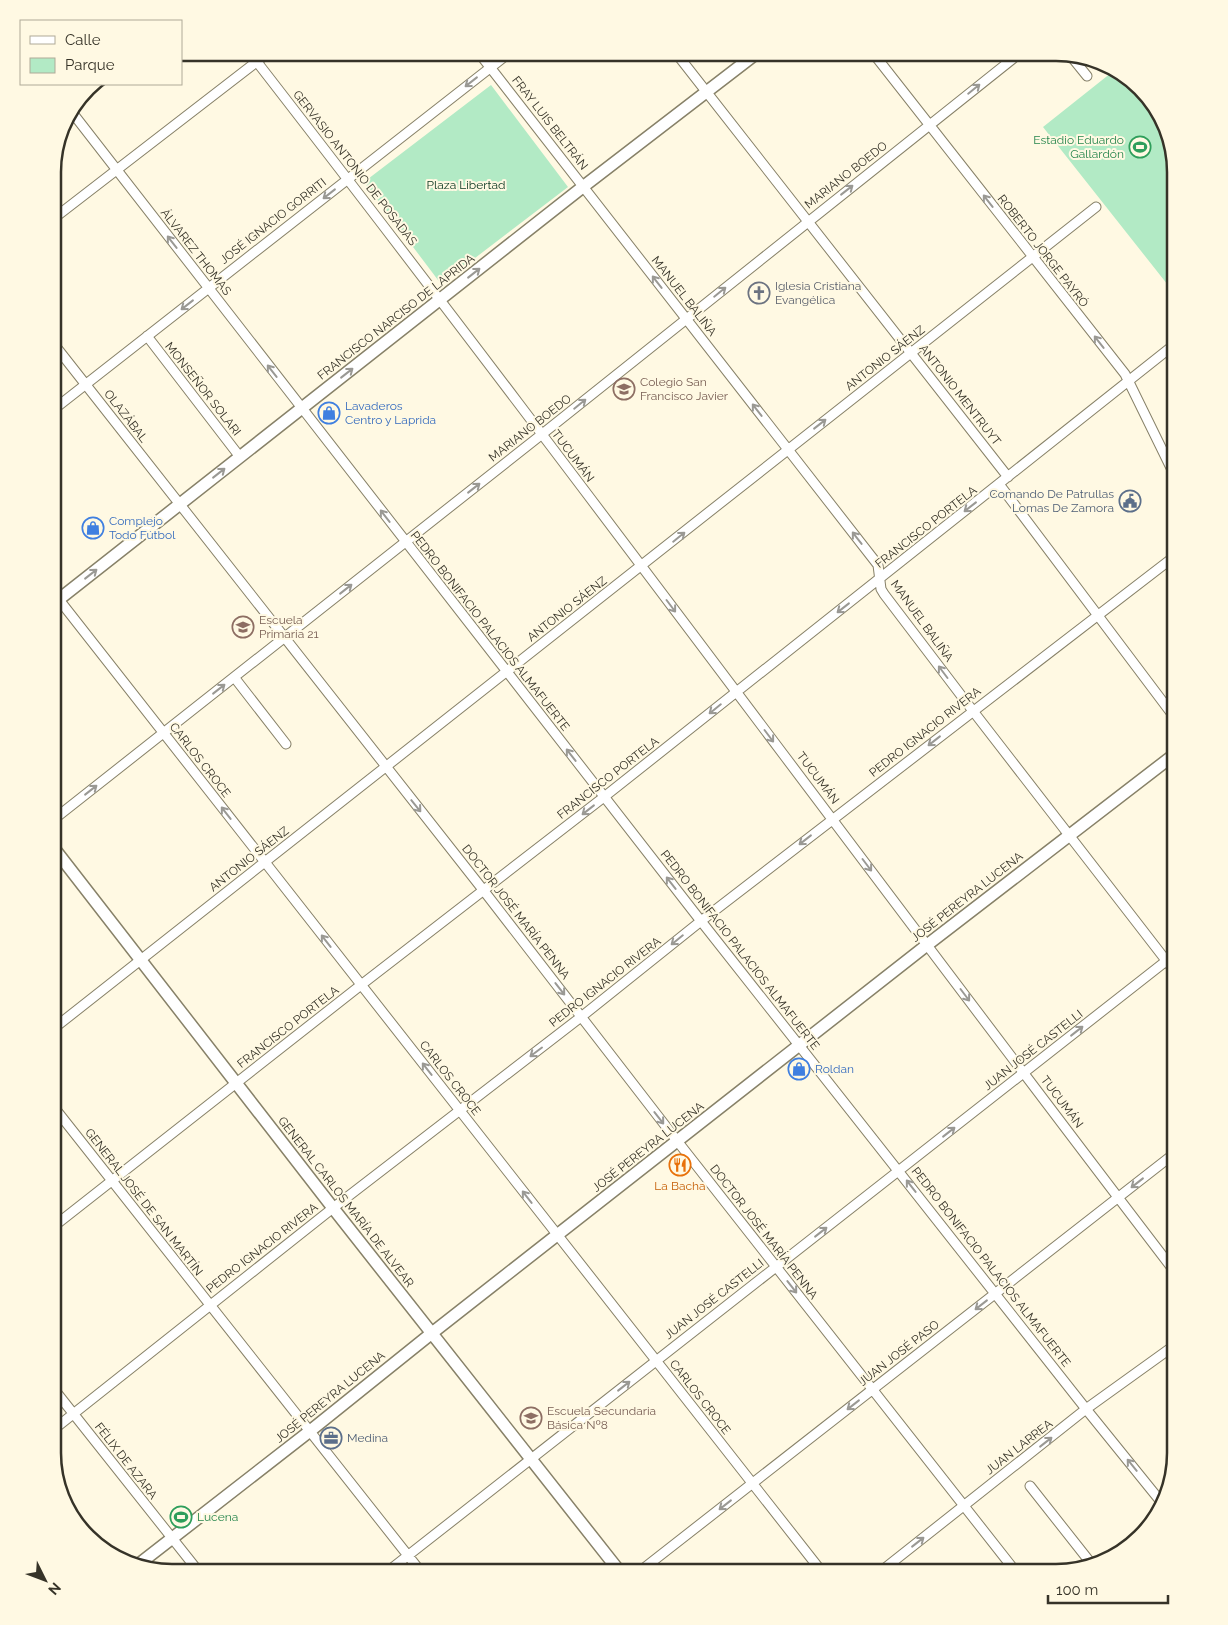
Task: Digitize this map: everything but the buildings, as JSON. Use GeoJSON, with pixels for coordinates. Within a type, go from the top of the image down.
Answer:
{"type":"FeatureCollection","features":[{"type":"Feature","properties":{"kind":"street"},"geometry":{"type":"LineString","coordinates":[[61,213],[257,61]]}},
{"type":"Feature","properties":{"kind":"street","name":"GERVASIO ANTONIO DE POSADAS"},"geometry":{"type":"LineString","coordinates":[[257,61],[441,300]]}},
{"type":"Feature","properties":{"kind":"street","name":"FRAY LUIS BELTRÁN"},"geometry":{"type":"LineString","coordinates":[[485,61],[584,186]]}},
{"type":"Feature","properties":{"kind":"street","name":"JOSÉ IGNACIO GORRITI"},"geometry":{"type":"LineString","coordinates":[[61,404],[498,61]]}},
{"type":"Feature","properties":{"kind":"street","name":"ANTONIO MENTRUYT"},"geometry":{"type":"LineString","coordinates":[[682,61],[1008,477]]}},
{"type":"Feature","properties":{"kind":"street","name":"FRANCISCO NARCISO DE LAPRIDA"},"geometry":{"type":"LineString","coordinates":[[61,594],[302,409],[584,186],[747,61]]}},
{"type":"Feature","properties":{"kind":"street","name":"ROBERTO JORGE PAYRÓ"},"geometry":{"type":"LineString","coordinates":[[879,61],[1129,381],[1167,458]]}},
{"type":"Feature","properties":{"kind":"street","name":"MARIANO BOEDO"},"geometry":{"type":"LineString","coordinates":[[61,814],[542,435],[1010,61]]}},
{"type":"Feature","properties":{"kind":"street"},"geometry":{"type":"LineString","coordinates":[[1076,63],[1087,76]]}},
{"type":"Feature","properties":{"kind":"street","name":"ÁLVAREZ THOMAS"},"geometry":{"type":"LineString","coordinates":[[76,118],[302,409]]}},
{"type":"Feature","properties":{"kind":"street","name":"MANUEL BALIÑA"},"geometry":{"type":"LineString","coordinates":[[584,186],[878,565],[881,589],[884,594],[1167,961]]}},
{"type":"Feature","properties":{"kind":"street","name":"ANTONIO SÁENZ"},"geometry":{"type":"LineString","coordinates":[[61,1023],[508,672],[1096,206]]}},
{"type":"Feature","properties":{"kind":"street","name":"TUCUMÁN"},"geometry":{"type":"LineString","coordinates":[[441,300],[1167,1261]]}},
{"type":"Feature","properties":{"kind":"street","name":"MONSEÑOR SOLARI"},"geometry":{"type":"LineString","coordinates":[[147,336],[240,456]]}},
{"type":"Feature","properties":{"kind":"street","name":"FRANCISCO PORTELA"},"geometry":{"type":"LineString","coordinates":[[61,1220],[604,798],[1167,351]]}},
{"type":"Feature","properties":{"kind":"street","name":"OLAZÁBAL"},"geometry":{"type":"LineString","coordinates":[[61,353],[179,504]]}},
{"type":"Feature","properties":{"kind":"street","name":"PEDRO BONIFACIO PALACIOS ALMAFUERTE"},"geometry":{"type":"LineString","coordinates":[[302,409],[604,798],[1157,1497]]}},
{"type":"Feature","properties":{"kind":"street"},"geometry":{"type":"LineString","coordinates":[[999,484],[1167,706]]}},
{"type":"Feature","properties":{"kind":"street","name":"DOCTOR JOSÉ MARÍA PENNA"},"geometry":{"type":"LineString","coordinates":[[179,504],[1010,1564]]}},
{"type":"Feature","properties":{"kind":"street","name":"PEDRO IGNACIO RIVERA"},"geometry":{"type":"LineString","coordinates":[[61,1423],[209,1305],[581,1017],[832,819],[1167,563]]}},
{"type":"Feature","properties":{"kind":"street","name":"CARLOS CROCE"},"geometry":{"type":"LineString","coordinates":[[61,606],[163,733],[556,1236],[816,1564]]}},
{"type":"Feature","properties":{"kind":"street"},"geometry":{"type":"LineString","coordinates":[[234,677],[286,744]]}},
{"type":"Feature","properties":{"kind":"street","name":"JOSÉ PEREYRA LUCENA"},"geometry":{"type":"LineString","coordinates":[[144,1560],[927,945],[1167,761]]}},
{"type":"Feature","properties":{"kind":"street","name":"GENERAL CARLOS MARÍA DE ALVEAR"},"geometry":{"type":"LineString","coordinates":[[61,857],[333,1208],[614,1564]]}},
{"type":"Feature","properties":{"kind":"street","name":"JUAN JOSÉ CASTELLI"},"geometry":{"type":"LineString","coordinates":[[398,1564],[1167,961]]}},
{"type":"Feature","properties":{"kind":"street","name":"GENERAL JOSÉ DE SAN MARTÍN"},"geometry":{"type":"LineString","coordinates":[[61,1116],[414,1564]]}},
{"type":"Feature","properties":{"kind":"street","name":"JUAN JOSÉ PASO"},"geometry":{"type":"LineString","coordinates":[[649,1564],[1167,1160]]}},
{"type":"Feature","properties":{"kind":"street","name":"JUAN LARREA"},"geometry":{"type":"LineString","coordinates":[[890,1564],[1086,1409],[1167,1350]]}},
{"type":"Feature","properties":{"kind":"street","name":"FÉLIX DE AZARA"},"geometry":{"type":"LineString","coordinates":[[61,1399],[192,1564]]}},
{"type":"Feature","properties":{"kind":"street"},"geometry":{"type":"LineString","coordinates":[[1030,1486],[1088,1559]]}},
{"type":"Feature","properties":{"kind":"green space"},"geometry":{"type":"Polygon","coordinates":[[[1109,75],[1129,89],[1148,110],[1161,136],[1167,165],[1167,284],[1043,127],[1109,75]]]}},
{"type":"Feature","properties":{"kind":"green space","name":"Plaza Libertad"},"geometry":{"type":"Polygon","coordinates":[[[491,85],[568,187],[441,284],[364,182],[491,85]]]}},
{"type":"Feature","properties":{"kind":"place","name":"Estadio Eduardo Gallardón"},"geometry":{"type":"Point","coordinates":[1140,147]}},
{"type":"Feature","properties":{"kind":"place","name":"Iglesia Cristiana Evangélica"},"geometry":{"type":"Point","coordinates":[759,293]}},
{"type":"Feature","properties":{"kind":"place","name":"Colegio San Francisco Javier"},"geometry":{"type":"Point","coordinates":[624,389]}},
{"type":"Feature","properties":{"kind":"place","name":"Lavaderos Centro y Laprida"},"geometry":{"type":"Point","coordinates":[329,413]}},
{"type":"Feature","properties":{"kind":"place","name":"Comando De Patrullas Lomas De Zamora"},"geometry":{"type":"Point","coordinates":[1130,501]}},
{"type":"Feature","properties":{"kind":"place","name":"Complejo Todo Fútbol"},"geometry":{"type":"Point","coordinates":[93,528]}},
{"type":"Feature","properties":{"kind":"place","name":"Escuela Primaria 21"},"geometry":{"type":"Point","coordinates":[243,627]}},
{"type":"Feature","properties":{"kind":"place","name":"Roldan"},"geometry":{"type":"Point","coordinates":[799,1069]}},
{"type":"Feature","properties":{"kind":"place","name":"La Bacha"},"geometry":{"type":"Point","coordinates":[680,1165]}},
{"type":"Feature","properties":{"kind":"place","name":"Escuela Secundaria Básica Nº8"},"geometry":{"type":"Point","coordinates":[531,1418]}},
{"type":"Feature","properties":{"kind":"place","name":"Medina"},"geometry":{"type":"Point","coordinates":[331,1438]}},
{"type":"Feature","properties":{"kind":"place","name":"Lucena"},"geometry":{"type":"Point","coordinates":[181,1517]}}]}
